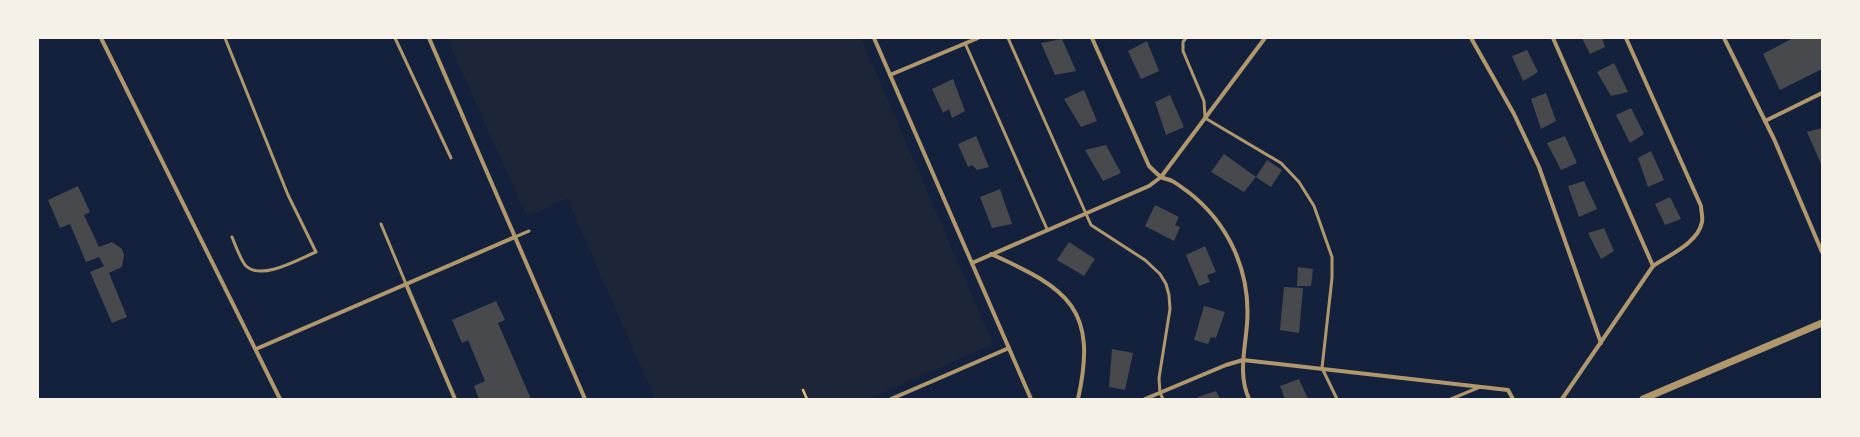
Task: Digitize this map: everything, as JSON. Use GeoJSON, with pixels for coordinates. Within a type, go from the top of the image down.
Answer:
{"type":"FeatureCollection","features":[{"type":"Feature","properties":{"kind":"street"},"geometry":{"type":"LineString","coordinates":[[101,38],[280,399]]}},
{"type":"Feature","properties":{"kind":"street"},"geometry":{"type":"LineString","coordinates":[[429,38],[585,399]]}},
{"type":"Feature","properties":{"kind":"street"},"geometry":{"type":"LineString","coordinates":[[874,38],[1031,399]]}},
{"type":"Feature","properties":{"kind":"street"},"geometry":{"type":"LineString","coordinates":[[890,76],[978,38]]}},
{"type":"Feature","properties":{"kind":"street"},"geometry":{"type":"LineString","coordinates":[[1092,38],[1149,166],[1161,177],[1172,180],[1204,205],[1225,231],[1234,248],[1242,268],[1248,307],[1243,360],[1244,387],[1250,399]]}},
{"type":"Feature","properties":{"kind":"street"},"geometry":{"type":"LineString","coordinates":[[972,263],[1047,229],[1149,186],[1161,177],[1265,38]]}},
{"type":"Feature","properties":{"kind":"street"},"geometry":{"type":"LineString","coordinates":[[1471,38],[1514,114],[1538,167],[1601,343]]}},
{"type":"Feature","properties":{"kind":"street"},"geometry":{"type":"LineString","coordinates":[[1553,38],[1653,266]]}},
{"type":"Feature","properties":{"kind":"street"},"geometry":{"type":"LineString","coordinates":[[1562,399],[1653,266],[1690,241],[1698,233],[1702,221],[1701,206],[1626,38]]}},
{"type":"Feature","properties":{"kind":"street"},"geometry":{"type":"LineString","coordinates":[[1724,38],[1765,121],[1822,252]]}},
{"type":"Feature","properties":{"kind":"street"},"geometry":{"type":"LineString","coordinates":[[1765,121],[1822,93]]}},
{"type":"Feature","properties":{"kind":"street"},"geometry":{"type":"LineString","coordinates":[[256,349],[515,237]]}},
{"type":"Feature","properties":{"kind":"street"},"geometry":{"type":"LineString","coordinates":[[991,254],[1017,266],[1043,281],[1066,299],[1077,312],[1083,331],[1085,345],[1085,360],[1078,399]]}},
{"type":"Feature","properties":{"kind":"street"},"geometry":{"type":"LineString","coordinates":[[406,284],[455,399]]}},
{"type":"Feature","properties":{"kind":"street"},"geometry":{"type":"LineString","coordinates":[[1643,399],[1822,323]]}},
{"type":"Feature","properties":{"kind":"street"},"geometry":{"type":"LineString","coordinates":[[891,399],[1009,348]]}},
{"type":"Feature","properties":{"kind":"street"},"geometry":{"type":"LineString","coordinates":[[1145,399],[1226,365],[1243,360],[1508,390],[1513,399]]}},
{"type":"Feature","properties":{"kind":"lane"},"geometry":{"type":"LineString","coordinates":[[225,38],[288,195],[316,252],[277,269],[258,272],[245,265],[232,237]]}},
{"type":"Feature","properties":{"kind":"lane"},"geometry":{"type":"LineString","coordinates":[[395,38],[451,158]]}},
{"type":"Feature","properties":{"kind":"lane"},"geometry":{"type":"LineString","coordinates":[[1008,38],[1085,213],[1092,225],[1145,260],[1160,274],[1166,284],[1170,295],[1170,309],[1158,378],[1160,393],[1163,399]]}},
{"type":"Feature","properties":{"kind":"lane"},"geometry":{"type":"LineString","coordinates":[[1186,38],[1183,42],[1183,51],[1204,101],[1205,118],[1281,164],[1299,182],[1314,206],[1332,257],[1332,278],[1322,368],[1337,399]]}},
{"type":"Feature","properties":{"kind":"lane"},"geometry":{"type":"LineString","coordinates":[[965,43],[1047,229]]}},
{"type":"Feature","properties":{"kind":"lane"},"geometry":{"type":"LineString","coordinates":[[381,224],[406,284]]}},
{"type":"Feature","properties":{"kind":"lane"},"geometry":{"type":"LineString","coordinates":[[515,237],[529,231]]}},
{"type":"Feature","properties":{"kind":"lane"},"geometry":{"type":"LineString","coordinates":[[1451,399],[1481,387]]}},
{"type":"Feature","properties":{"kind":"path"},"geometry":{"type":"LineString","coordinates":[[803,390],[807,399]]}},
{"type":"Feature","properties":{"kind":"shaded area"},"geometry":{"type":"Polygon","coordinates":[[[447,38],[861,38],[993,344],[869,399],[655,399],[567,198],[527,217],[447,38]]]}},
{"type":"Feature","properties":{"kind":"building"},"geometry":{"type":"Polygon","coordinates":[[[1582,38],[1602,38],[1605,47],[1590,54],[1582,38]]]}},
{"type":"Feature","properties":{"kind":"building"},"geometry":{"type":"Polygon","coordinates":[[[1793,38],[1822,38],[1822,69],[1780,90],[1763,54],[1793,38]]]}},
{"type":"Feature","properties":{"kind":"building"},"geometry":{"type":"Polygon","coordinates":[[[1062,39],[1076,71],[1055,75],[1041,43],[1062,39]]]}},
{"type":"Feature","properties":{"kind":"building"},"geometry":{"type":"Polygon","coordinates":[[[1147,41],[1159,71],[1141,79],[1128,51],[1147,41]]]}},
{"type":"Feature","properties":{"kind":"building"},"geometry":{"type":"Polygon","coordinates":[[[1527,50],[1538,72],[1523,81],[1512,56],[1527,50]]]}},
{"type":"Feature","properties":{"kind":"building"},"geometry":{"type":"Polygon","coordinates":[[[1614,63],[1628,92],[1611,96],[1597,72],[1614,63]]]}},
{"type":"Feature","properties":{"kind":"building"},"geometry":{"type":"Polygon","coordinates":[[[953,79],[965,111],[952,118],[949,109],[943,113],[932,89],[953,79]]]}},
{"type":"Feature","properties":{"kind":"building"},"geometry":{"type":"Polygon","coordinates":[[[1084,90],[1097,121],[1081,127],[1064,99],[1084,90]]]}},
{"type":"Feature","properties":{"kind":"building"},"geometry":{"type":"Polygon","coordinates":[[[1546,93],[1556,121],[1541,129],[1531,99],[1546,93]]]}},
{"type":"Feature","properties":{"kind":"building"},"geometry":{"type":"Polygon","coordinates":[[[1170,95],[1184,127],[1166,135],[1155,102],[1170,95]]]}},
{"type":"Feature","properties":{"kind":"building"},"geometry":{"type":"Polygon","coordinates":[[[1631,108],[1644,134],[1630,143],[1616,115],[1631,108]]]}},
{"type":"Feature","properties":{"kind":"building"},"geometry":{"type":"Polygon","coordinates":[[[1822,128],[1822,166],[1807,132],[1822,128]]]}},
{"type":"Feature","properties":{"kind":"building"},"geometry":{"type":"Polygon","coordinates":[[[976,136],[989,167],[977,170],[972,165],[968,167],[958,144],[976,136]]]}},
{"type":"Feature","properties":{"kind":"building"},"geometry":{"type":"Polygon","coordinates":[[[1565,136],[1577,163],[1561,170],[1547,143],[1565,136]]]}},
{"type":"Feature","properties":{"kind":"building"},"geometry":{"type":"Polygon","coordinates":[[[1106,145],[1121,173],[1103,181],[1085,150],[1106,145]]]}},
{"type":"Feature","properties":{"kind":"building"},"geometry":{"type":"Polygon","coordinates":[[[1651,151],[1664,180],[1648,187],[1638,158],[1651,151]]]}},
{"type":"Feature","properties":{"kind":"building"},"geometry":{"type":"Polygon","coordinates":[[[1224,154],[1256,177],[1244,192],[1211,172],[1224,154]]]}},
{"type":"Feature","properties":{"kind":"building"},"geometry":{"type":"Polygon","coordinates":[[[1267,160],[1282,170],[1271,187],[1256,177],[1267,160]]]}},
{"type":"Feature","properties":{"kind":"building"},"geometry":{"type":"Polygon","coordinates":[[[1584,181],[1597,209],[1579,217],[1568,186],[1584,181]]]}},
{"type":"Feature","properties":{"kind":"building"},"geometry":{"type":"Polygon","coordinates":[[[78,186],[90,212],[84,215],[99,247],[112,242],[122,249],[124,255],[122,267],[109,273],[127,317],[112,323],[90,272],[104,266],[99,257],[86,262],[70,224],[60,228],[48,200],[78,186]]]}},
{"type":"Feature","properties":{"kind":"building"},"geometry":{"type":"Polygon","coordinates":[[[1000,189],[1012,224],[992,228],[980,197],[1000,189]]]}},
{"type":"Feature","properties":{"kind":"building"},"geometry":{"type":"Polygon","coordinates":[[[1670,197],[1681,219],[1665,225],[1655,204],[1670,197]]]}},
{"type":"Feature","properties":{"kind":"building"},"geometry":{"type":"Polygon","coordinates":[[[1155,205],[1179,217],[1175,225],[1180,227],[1174,241],[1145,226],[1155,205]]]}},
{"type":"Feature","properties":{"kind":"building"},"geometry":{"type":"Polygon","coordinates":[[[1604,228],[1614,251],[1601,259],[1588,233],[1604,228]]]}},
{"type":"Feature","properties":{"kind":"building"},"geometry":{"type":"Polygon","coordinates":[[[1069,242],[1095,259],[1084,276],[1057,260],[1069,242]]]}},
{"type":"Feature","properties":{"kind":"building"},"geometry":{"type":"Polygon","coordinates":[[[1205,246],[1216,272],[1207,275],[1210,282],[1199,286],[1186,255],[1205,246]]]}},
{"type":"Feature","properties":{"kind":"building"},"geometry":{"type":"Polygon","coordinates":[[[1298,267],[1313,269],[1311,286],[1297,286],[1298,267]]]}},
{"type":"Feature","properties":{"kind":"building"},"geometry":{"type":"Polygon","coordinates":[[[1284,287],[1303,288],[1299,333],[1280,330],[1284,287]]]}},
{"type":"Feature","properties":{"kind":"building"},"geometry":{"type":"Polygon","coordinates":[[[496,301],[505,320],[498,323],[531,399],[479,399],[474,386],[485,381],[468,340],[462,343],[452,320],[496,301]]]}},
{"type":"Feature","properties":{"kind":"building"},"geometry":{"type":"Polygon","coordinates":[[[1204,306],[1225,312],[1216,338],[1211,337],[1208,344],[1194,340],[1204,306]]]}},
{"type":"Feature","properties":{"kind":"building"},"geometry":{"type":"Polygon","coordinates":[[[1112,349],[1133,353],[1125,390],[1109,387],[1112,349]]]}},
{"type":"Feature","properties":{"kind":"building"},"geometry":{"type":"Polygon","coordinates":[[[1299,379],[1308,399],[1285,399],[1280,386],[1299,379]]]}},
{"type":"Feature","properties":{"kind":"building"},"geometry":{"type":"Polygon","coordinates":[[[1216,391],[1220,399],[1198,399],[1198,397],[1216,391]]]}}]}
